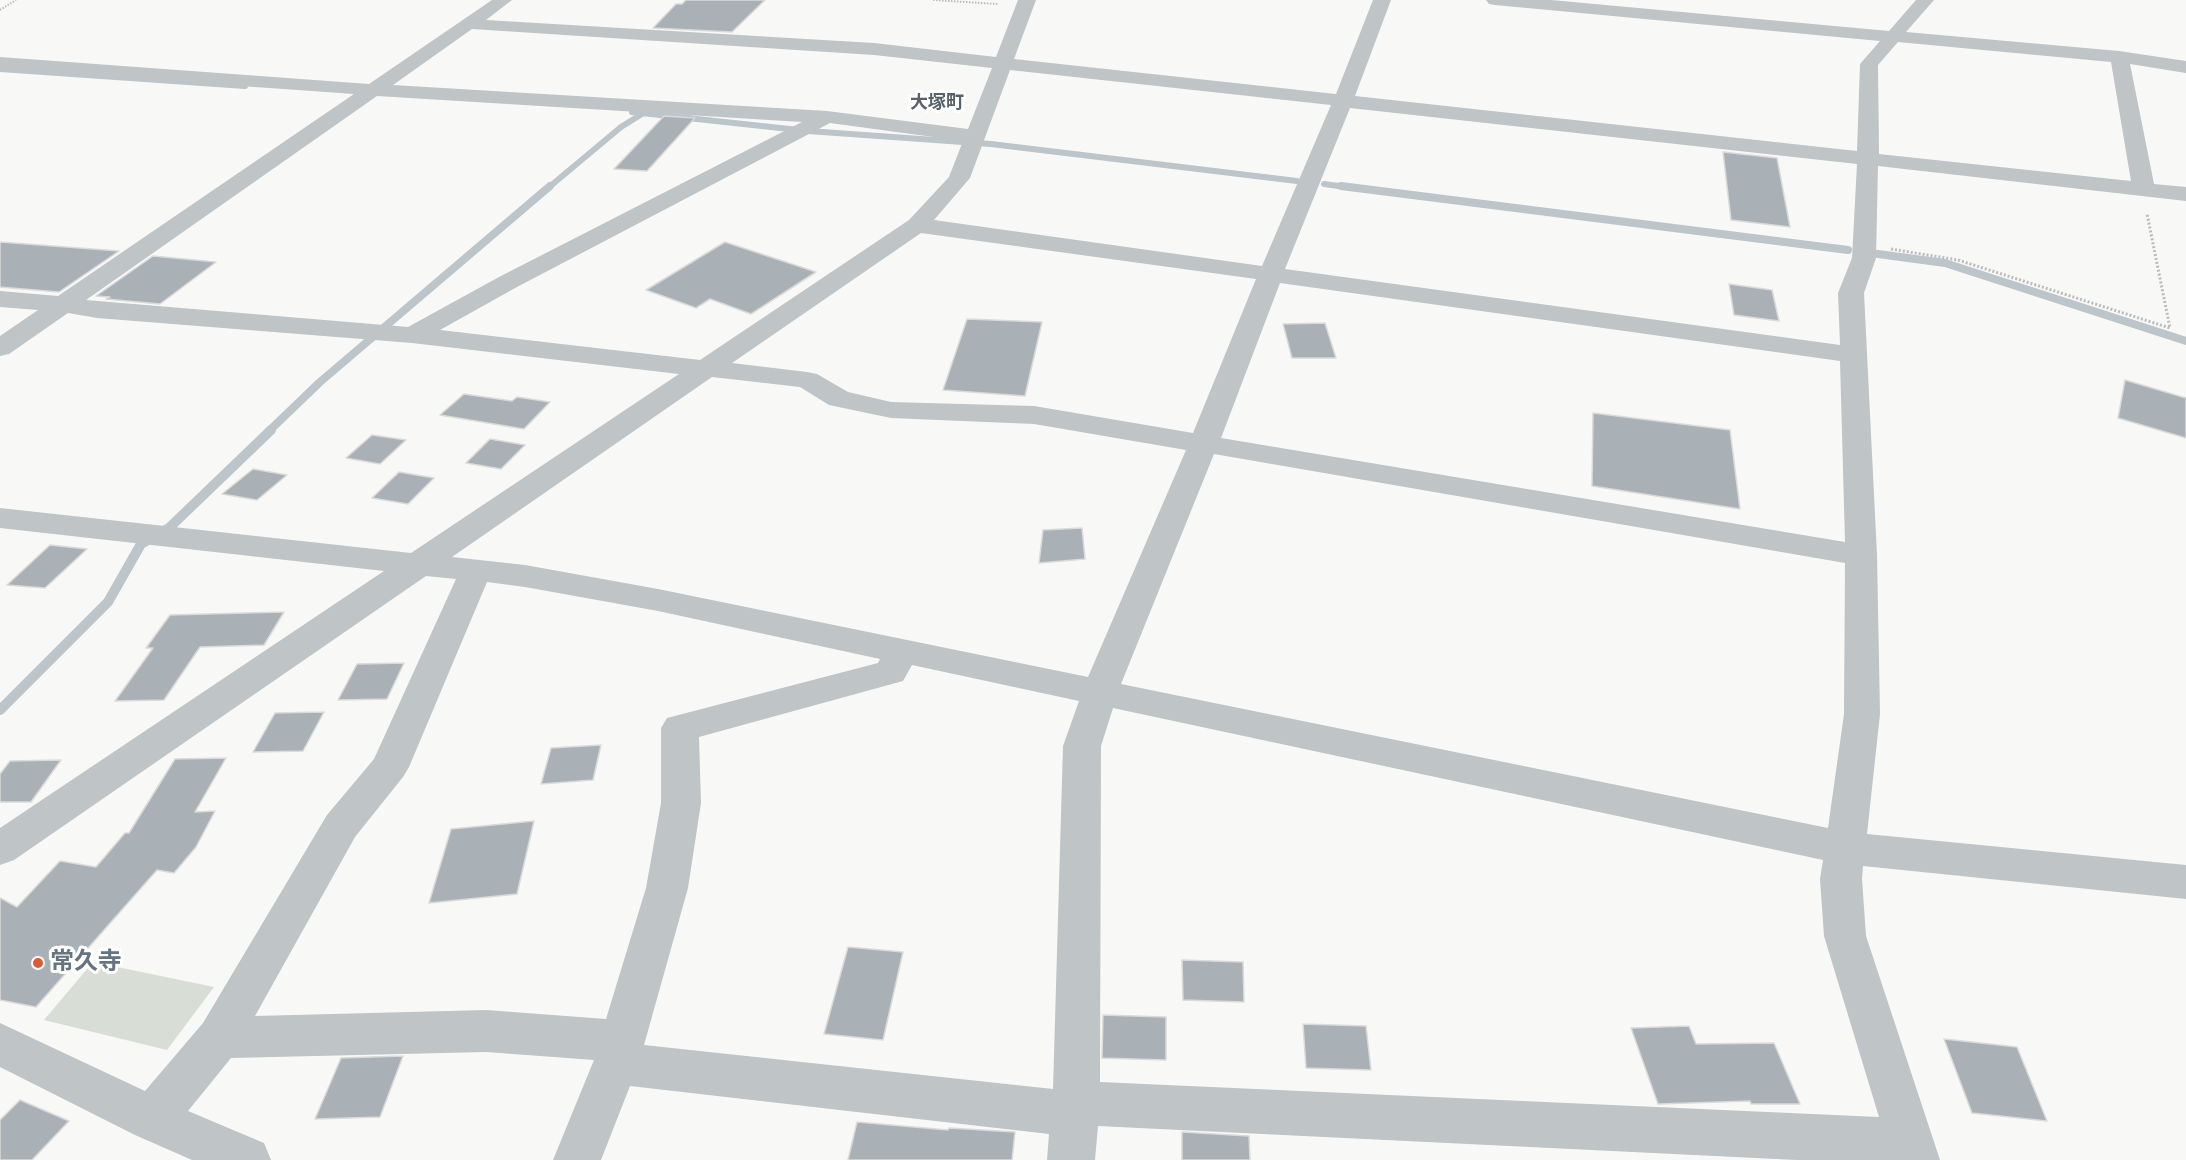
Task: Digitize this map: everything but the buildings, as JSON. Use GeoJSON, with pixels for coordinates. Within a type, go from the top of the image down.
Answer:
{"type":"FeatureCollection","features":[{"type":"Feature","properties":{"kind":"street"},"geometry":{"type":"LineString","coordinates":[[0,348],[503,0]]}},
{"type":"Feature","properties":{"kind":"street"},"geometry":{"type":"LineString","coordinates":[[1071,1160],[1076,1108],[1082,746],[1099,694],[1204,443],[1382,0]]}},
{"type":"Feature","properties":{"kind":"street"},"geometry":{"type":"LineString","coordinates":[[1496,0],[2119,57],[2186,67]]}},
{"type":"Feature","properties":{"kind":"street"},"geometry":{"type":"LineString","coordinates":[[219,1038],[486,1031],[619,1052],[1076,1108],[1912,1151],[1845,936],[1841,879],[1862,714],[1861,555],[1851,293],[1863,258],[1868,158],[1869,64],[1925,0]]}},
{"type":"Feature","properties":{"kind":"street"},"geometry":{"type":"LineString","coordinates":[[0,849],[917,225],[958,178],[1026,3]]}},
{"type":"Feature","properties":{"kind":"street"},"geometry":{"type":"LineString","coordinates":[[470,24],[874,48],[2186,194]]}},
{"type":"Feature","properties":{"kind":"street"},"geometry":{"type":"LineString","coordinates":[[2119,57],[2144,190]]}},
{"type":"Feature","properties":{"kind":"street"},"geometry":{"type":"LineString","coordinates":[[0,63],[375,90],[827,117],[976,136]]}},
{"type":"Feature","properties":{"kind":"street"},"geometry":{"type":"LineString","coordinates":[[390,333],[508,282],[827,117]]}},
{"type":"Feature","properties":{"kind":"street"},"geometry":{"type":"LineString","coordinates":[[917,225],[1854,355]]}},
{"type":"Feature","properties":{"kind":"street"},"geometry":{"type":"LineString","coordinates":[[0,299],[63,304],[97,310],[390,333],[807,380],[839,399],[891,410],[1034,415],[1861,555]]}},
{"type":"Feature","properties":{"kind":"street"},"geometry":{"type":"LineString","coordinates":[[0,518],[525,576],[658,600],[1683,817],[1846,848],[2186,882]]}},
{"type":"Feature","properties":{"kind":"street"},"geometry":{"type":"LineString","coordinates":[[152,1119],[219,1038],[340,826],[390,767],[476,570]]}},
{"type":"Feature","properties":{"kind":"street"},"geometry":{"type":"LineString","coordinates":[[578,1160],[619,1052],[669,877],[681,803],[680,728],[890,672],[902,652]]}},
{"type":"Feature","properties":{"kind":"street"},"geometry":{"type":"LineString","coordinates":[[0,1044],[152,1119],[247,1160]]}},
{"type":"Feature","properties":{"kind":"path"},"geometry":{"type":"LineString","coordinates":[[0,10],[16,0]]}},
{"type":"Feature","properties":{"kind":"path"},"geometry":{"type":"LineString","coordinates":[[933,0],[1026,3]]}},
{"type":"Feature","properties":{"kind":"path"},"geometry":{"type":"LineString","coordinates":[[1864,244],[1958,260],[2170,328],[2144,190]]}},
{"type":"Feature","properties":{"kind":"shaded area"},"geometry":{"type":"Polygon","coordinates":[[[93,962],[214,987],[167,1050],[44,1020],[93,962]]]}},
{"type":"Feature","properties":{"kind":"waterway"},"geometry":{"type":"LineString","coordinates":[[0,69],[245,86]]}},
{"type":"Feature","properties":{"kind":"waterway"},"geometry":{"type":"LineString","coordinates":[[632,112],[643,113]]}},
{"type":"Feature","properties":{"kind":"waterway"},"geometry":{"type":"LineString","coordinates":[[548,188],[621,127],[643,113]]}},
{"type":"Feature","properties":{"kind":"waterway"},"geometry":{"type":"LineString","coordinates":[[643,113],[808,131],[991,144],[1297,181]]}},
{"type":"Feature","properties":{"kind":"waterway"},"geometry":{"type":"LineString","coordinates":[[1324,184],[1353,188]]}},
{"type":"Feature","properties":{"kind":"waterway"},"geometry":{"type":"LineString","coordinates":[[269,431],[320,382],[550,186]]}},
{"type":"Feature","properties":{"kind":"waterway"},"geometry":{"type":"LineString","coordinates":[[1341,186],[1848,250]]}},
{"type":"Feature","properties":{"kind":"waterway"},"geometry":{"type":"LineString","coordinates":[[1878,254],[1945,263],[2186,341]]}},
{"type":"Feature","properties":{"kind":"waterway"},"geometry":{"type":"LineString","coordinates":[[0,710],[108,602],[141,544],[169,528],[271,430]]}},
{"type":"Feature","properties":{"kind":"place","name":"常久寺"},"geometry":{"type":"Point","coordinates":[38,963]}},
{"type":"Feature","properties":{"kind":"district","name":"大塚町"},"geometry":{"type":"Point","coordinates":[937,103]}}]}
